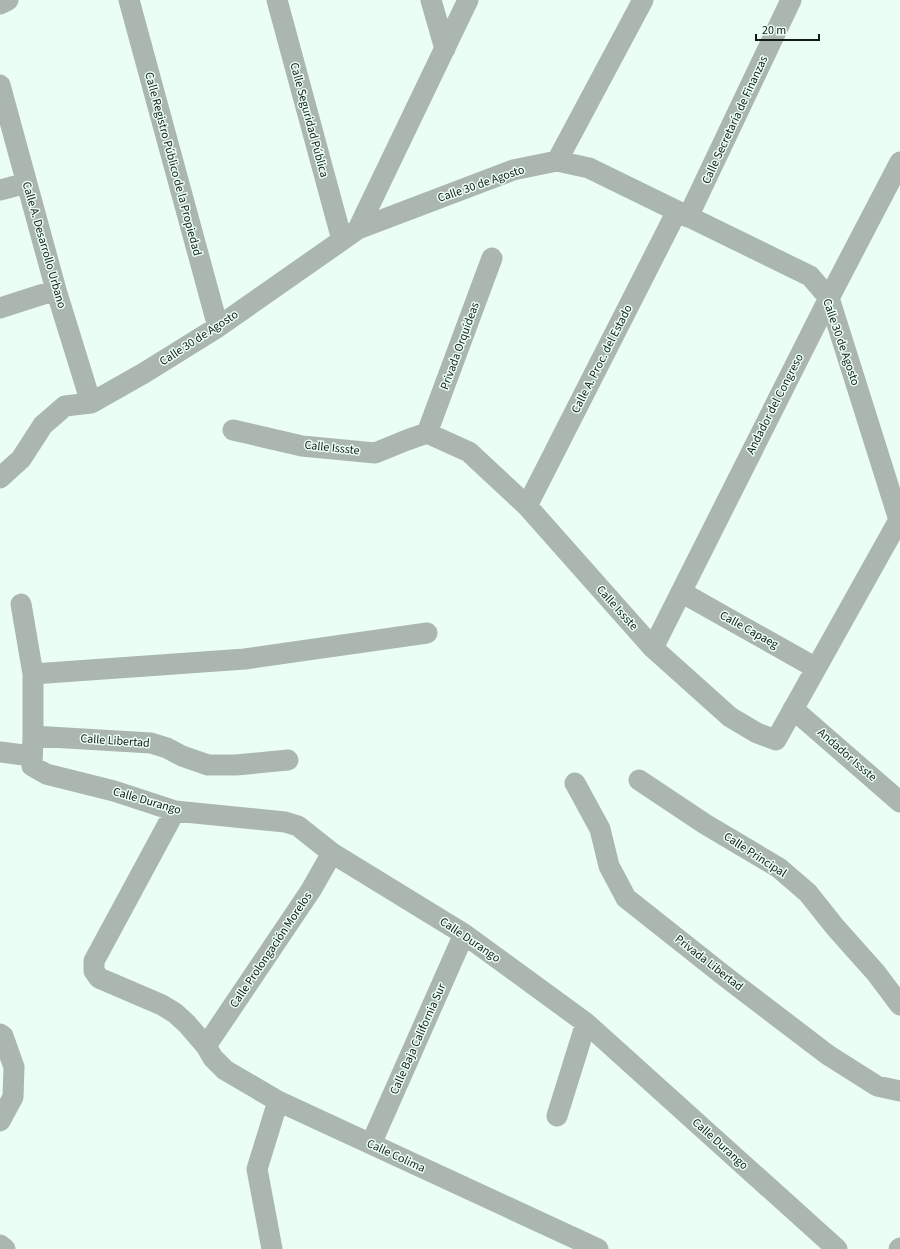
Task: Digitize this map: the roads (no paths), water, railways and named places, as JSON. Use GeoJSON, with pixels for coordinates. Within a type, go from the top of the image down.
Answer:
{"type":"FeatureCollection","features":[{"type":"Feature","properties":{"kind":"street"},"geometry":{"type":"LineString","coordinates":[[0,4],[8,0]]}},
{"type":"Feature","properties":{"kind":"street","name":"Calle Registro Público de la Propiedad"},"geometry":{"type":"LineString","coordinates":[[129,0],[218,328]]}},
{"type":"Feature","properties":{"kind":"street","name":"Calle Seguridad Pública"},"geometry":{"type":"LineString","coordinates":[[277,0],[350,234]]}},
{"type":"Feature","properties":{"kind":"street"},"geometry":{"type":"LineString","coordinates":[[431,0],[444,49]]}},
{"type":"Feature","properties":{"kind":"street"},"geometry":{"type":"LineString","coordinates":[[350,234],[468,0]]}},
{"type":"Feature","properties":{"kind":"street"},"geometry":{"type":"LineString","coordinates":[[557,161],[643,0]]}},
{"type":"Feature","properties":{"kind":"street","name":"Calle Secretaría de Finanzas"},"geometry":{"type":"LineString","coordinates":[[682,214],[791,0]]}},
{"type":"Feature","properties":{"kind":"street","name":"Calle A. Desarrollo Urbano"},"geometry":{"type":"LineString","coordinates":[[0,85],[56,290],[91,403]]}},
{"type":"Feature","properties":{"kind":"street","name":"Calle 30 de Agosto"},"geometry":{"type":"LineString","coordinates":[[0,478],[22,459],[43,425],[65,406],[91,403],[144,373],[218,328],[350,234],[514,170],[557,161],[590,168],[810,276],[829,298],[900,520]]}},
{"type":"Feature","properties":{"kind":"street","name":"Andador del Congreso"},"geometry":{"type":"LineString","coordinates":[[653,648],[829,298],[900,162]]}},
{"type":"Feature","properties":{"kind":"street"},"geometry":{"type":"LineString","coordinates":[[0,190],[26,183]]}},
{"type":"Feature","properties":{"kind":"street","name":"Calle A. Proc. del Estado"},"geometry":{"type":"LineString","coordinates":[[527,506],[682,214]]}},
{"type":"Feature","properties":{"kind":"street","name":"Privada Orquídeas"},"geometry":{"type":"LineString","coordinates":[[427,434],[492,258]]}},
{"type":"Feature","properties":{"kind":"street"},"geometry":{"type":"LineString","coordinates":[[0,308],[56,290]]}},
{"type":"Feature","properties":{"kind":"street","name":"Calle Issste"},"geometry":{"type":"LineString","coordinates":[[233,430],[302,446],[375,453],[407,440],[427,434],[469,452],[527,506],[653,648],[730,717],[757,734],[776,740],[900,520]]}},
{"type":"Feature","properties":{"kind":"street","name":"Calle Capaeg"},"geometry":{"type":"LineString","coordinates":[[681,592],[816,668]]}},
{"type":"Feature","properties":{"kind":"street"},"geometry":{"type":"LineString","coordinates":[[21,604],[33,674],[32,753]]}},
{"type":"Feature","properties":{"kind":"street"},"geometry":{"type":"LineString","coordinates":[[33,674],[245,659],[427,633]]}},
{"type":"Feature","properties":{"kind":"street","name":"Andador Issste"},"geometry":{"type":"LineString","coordinates":[[793,709],[900,802]]}},
{"type":"Feature","properties":{"kind":"street","name":"Calle Libertad"},"geometry":{"type":"LineString","coordinates":[[0,752],[32,753],[151,743],[208,765],[236,765],[288,760]]}},
{"type":"Feature","properties":{"kind":"street","name":"Calle Durango"},"geometry":{"type":"LineString","coordinates":[[32,753],[46,774],[114,791],[175,811],[285,822],[298,826],[332,853],[464,934],[586,1023],[837,1249]]}},
{"type":"Feature","properties":{"kind":"street","name":"Calle Principal"},"geometry":{"type":"LineString","coordinates":[[639,780],[705,824],[779,868],[808,893],[835,927],[876,973],[900,1005]]}},
{"type":"Feature","properties":{"kind":"street","name":"Privada Libertad"},"geometry":{"type":"LineString","coordinates":[[575,783],[600,829],[609,866],[626,898],[828,1055],[877,1086],[900,1091]]}},
{"type":"Feature","properties":{"kind":"street","name":"Calle Colima"},"geometry":{"type":"LineString","coordinates":[[175,811],[94,961],[94,971],[99,978],[162,1005],[175,1013],[187,1024],[225,1070],[278,1101],[598,1249]]}},
{"type":"Feature","properties":{"kind":"street","name":"Calle Prolongación Morelos"},"geometry":{"type":"LineString","coordinates":[[206,1046],[311,890],[332,853]]}},
{"type":"Feature","properties":{"kind":"street","name":"Calle Baja California Sur"},"geometry":{"type":"LineString","coordinates":[[371,1144],[464,934]]}},
{"type":"Feature","properties":{"kind":"street"},"geometry":{"type":"LineString","coordinates":[[557,1116],[586,1023]]}},
{"type":"Feature","properties":{"kind":"street"},"geometry":{"type":"LineString","coordinates":[[0,1121],[13,1097],[14,1067],[1,1038]]}},
{"type":"Feature","properties":{"kind":"street"},"geometry":{"type":"LineString","coordinates":[[272,1249],[257,1169],[278,1101]]}},
{"type":"Feature","properties":{"kind":"street"},"geometry":{"type":"LineString","coordinates":[[0,1245],[5,1249]]}}]}
